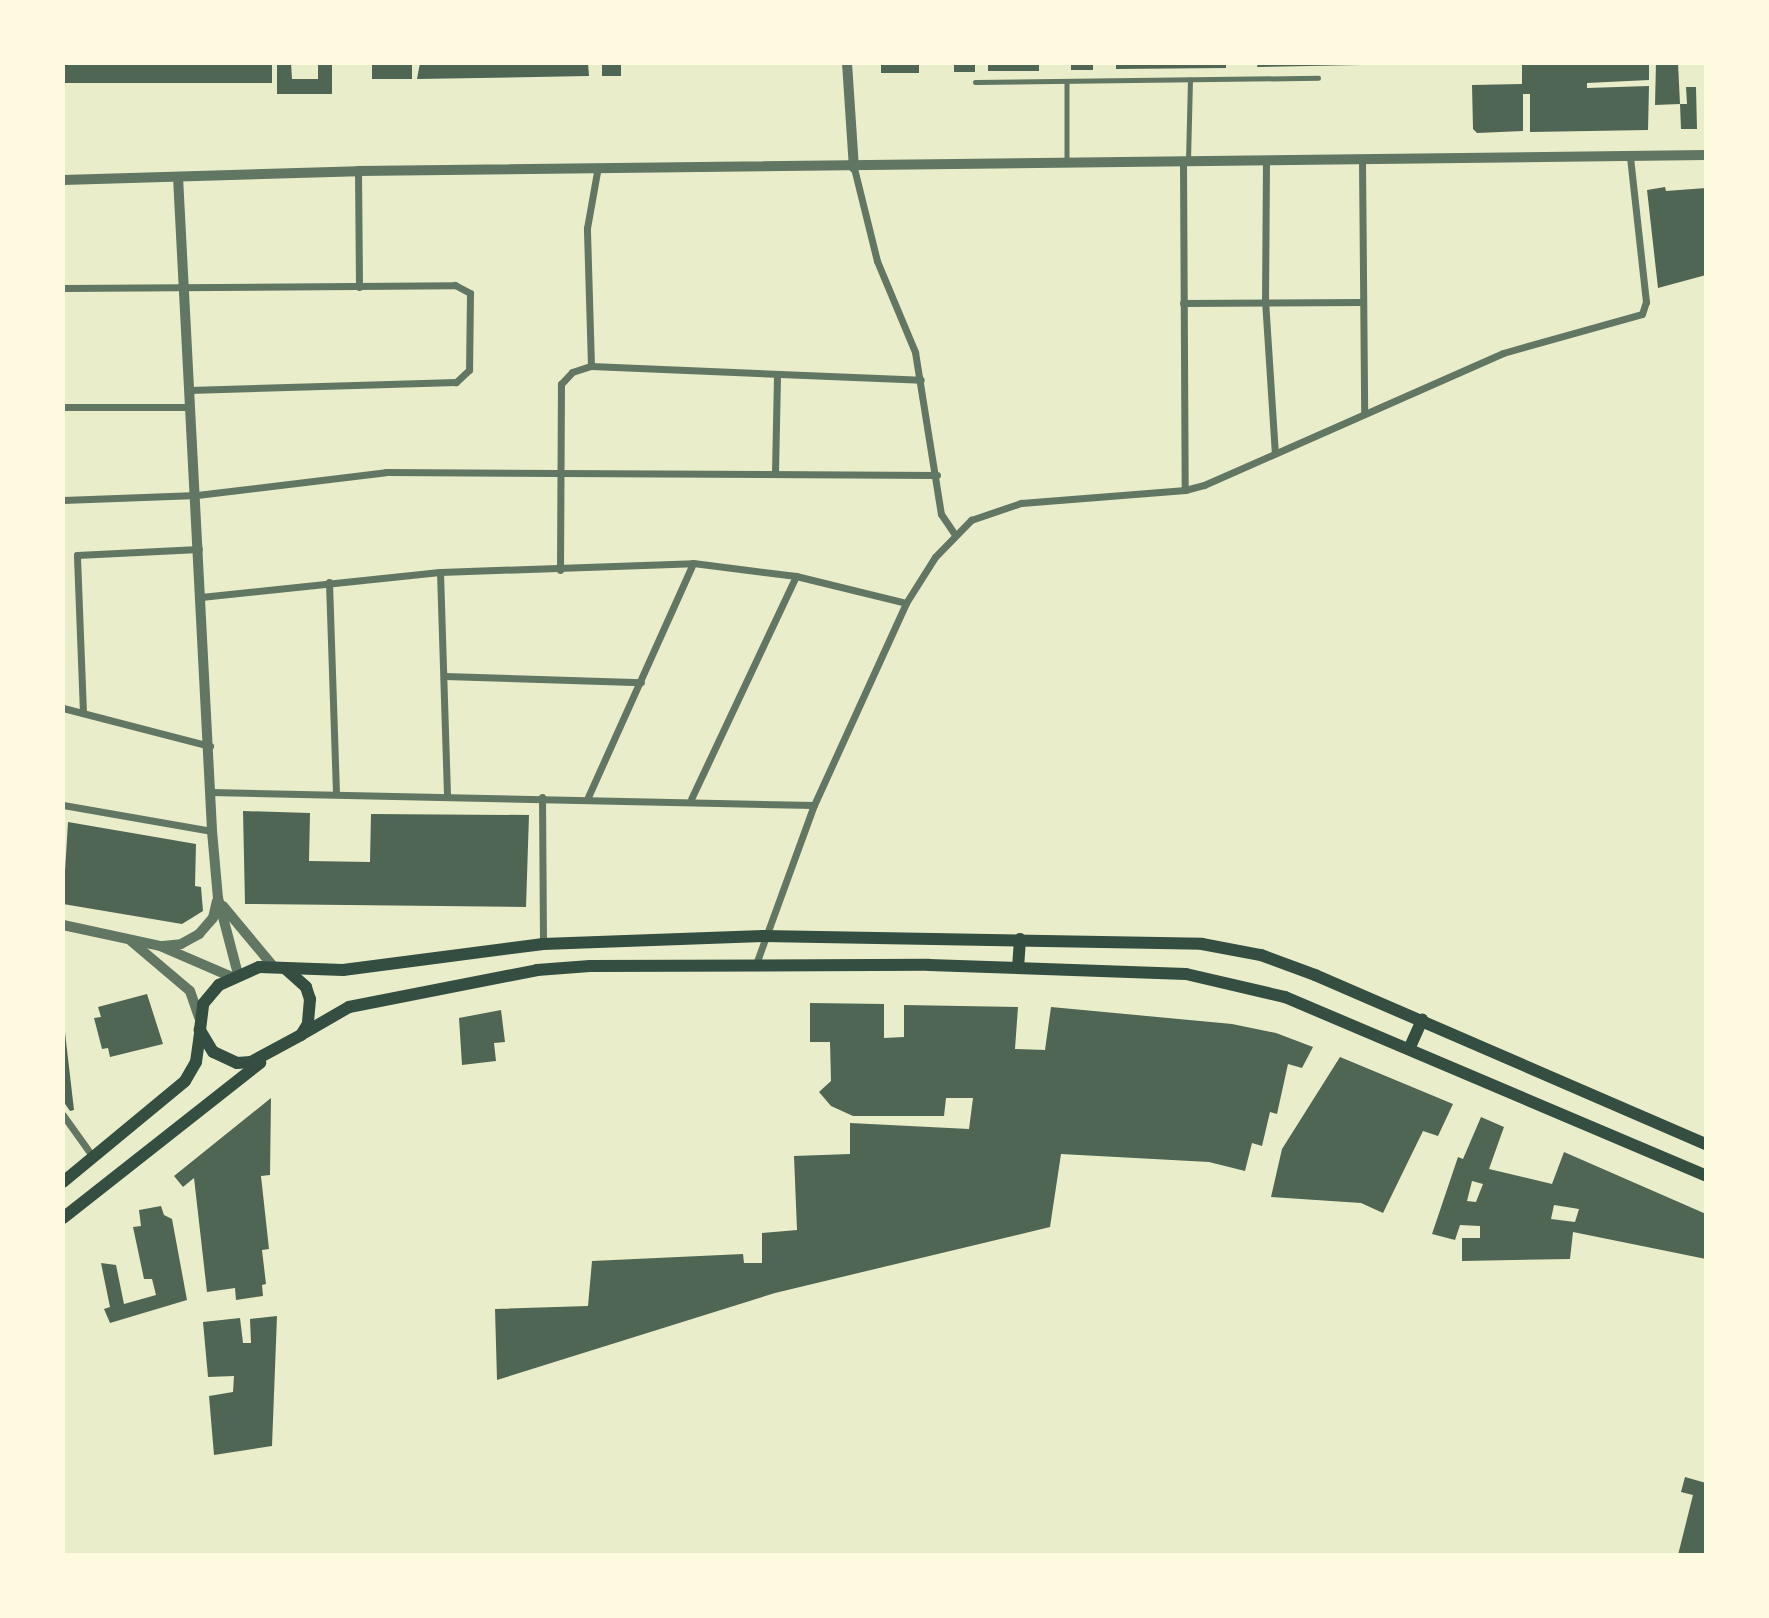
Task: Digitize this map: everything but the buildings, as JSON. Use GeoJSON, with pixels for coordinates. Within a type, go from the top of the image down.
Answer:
{"type":"FeatureCollection","features":[{"type":"Feature","properties":{"kind":"main road"},"geometry":{"type":"LineString","coordinates":[[63,1182],[185,1081],[200,1049],[200,1023],[209,993],[235,975],[279,967],[376,968],[543,944],[763,936],[1020,939],[1232,948],[1315,975],[1706,1144]]}},
{"type":"Feature","properties":{"kind":"main road"},"geometry":{"type":"LineString","coordinates":[[1018,968],[1020,939]]}},
{"type":"Feature","properties":{"kind":"main road"},"geometry":{"type":"LineString","coordinates":[[63,1219],[271,1055],[349,1007],[537,970],[756,964],[1186,974],[1247,986],[1410,1047],[1706,1176]]}},
{"type":"Feature","properties":{"kind":"main road"},"geometry":{"type":"LineString","coordinates":[[279,967],[297,976],[310,999],[311,1012],[301,1035]]}},
{"type":"Feature","properties":{"kind":"main road"},"geometry":{"type":"LineString","coordinates":[[1410,1047],[1422,1020]]}},
{"type":"Feature","properties":{"kind":"main road"},"geometry":{"type":"LineString","coordinates":[[200,1023],[205,1042],[224,1059],[251,1062],[271,1055]]}},
{"type":"Feature","properties":{"kind":"street"},"geometry":{"type":"LineString","coordinates":[[847,63],[854,168],[877,261],[915,352],[942,514],[954,533]]}},
{"type":"Feature","properties":{"kind":"street"},"geometry":{"type":"LineString","coordinates":[[63,180],[358,172],[597,172],[1706,155]]}},
{"type":"Feature","properties":{"kind":"street"},"geometry":{"type":"LineString","coordinates":[[756,964],[763,936],[814,805],[906,603],[954,533],[989,510],[1021,503],[1185,490],[1503,353],[1642,314],[1646,302],[1630,158]]}},
{"type":"Feature","properties":{"kind":"street"},"geometry":{"type":"LineString","coordinates":[[1362,160],[1364,414]]}},
{"type":"Feature","properties":{"kind":"street"},"geometry":{"type":"LineString","coordinates":[[1266,161],[1265,300],[1275,453]]}},
{"type":"Feature","properties":{"kind":"street"},"geometry":{"type":"LineString","coordinates":[[1185,490],[1183,303],[1186,162]]}},
{"type":"Feature","properties":{"kind":"street"},"geometry":{"type":"LineString","coordinates":[[358,172],[359,287]]}},
{"type":"Feature","properties":{"kind":"street"},"geometry":{"type":"LineString","coordinates":[[591,366],[587,228],[597,172]]}},
{"type":"Feature","properties":{"kind":"street"},"geometry":{"type":"LineString","coordinates":[[178,177],[189,407],[197,495],[212,831],[218,898],[235,975]]}},
{"type":"Feature","properties":{"kind":"street"},"geometry":{"type":"LineString","coordinates":[[63,288],[465,288],[470,293],[469,370],[464,379],[189,390]]}},
{"type":"Feature","properties":{"kind":"street"},"geometry":{"type":"LineString","coordinates":[[1183,303],[1265,300],[1362,302]]}},
{"type":"Feature","properties":{"kind":"street"},"geometry":{"type":"LineString","coordinates":[[560,570],[561,384],[572,372],[591,366],[778,377],[921,380]]}},
{"type":"Feature","properties":{"kind":"street"},"geometry":{"type":"LineString","coordinates":[[775,472],[778,377]]}},
{"type":"Feature","properties":{"kind":"street"},"geometry":{"type":"LineString","coordinates":[[63,407],[189,407]]}},
{"type":"Feature","properties":{"kind":"street"},"geometry":{"type":"LineString","coordinates":[[63,500],[197,495],[386,472],[775,472],[937,475]]}},
{"type":"Feature","properties":{"kind":"street"},"geometry":{"type":"LineString","coordinates":[[83,713],[77,555],[199,549]]}},
{"type":"Feature","properties":{"kind":"street"},"geometry":{"type":"LineString","coordinates":[[588,797],[693,563]]}},
{"type":"Feature","properties":{"kind":"street"},"geometry":{"type":"LineString","coordinates":[[201,597],[440,572],[560,570],[693,563],[796,576],[906,603]]}},
{"type":"Feature","properties":{"kind":"street"},"geometry":{"type":"LineString","coordinates":[[440,572],[447,794]]}},
{"type":"Feature","properties":{"kind":"street"},"geometry":{"type":"LineString","coordinates":[[691,799],[796,576]]}},
{"type":"Feature","properties":{"kind":"street"},"geometry":{"type":"LineString","coordinates":[[329,582],[336,794]]}},
{"type":"Feature","properties":{"kind":"street"},"geometry":{"type":"LineString","coordinates":[[445,676],[641,682]]}},
{"type":"Feature","properties":{"kind":"street"},"geometry":{"type":"LineString","coordinates":[[63,708],[210,746]]}},
{"type":"Feature","properties":{"kind":"street"},"geometry":{"type":"LineString","coordinates":[[211,792],[691,799],[814,805]]}},
{"type":"Feature","properties":{"kind":"street"},"geometry":{"type":"LineString","coordinates":[[542,797],[543,944]]}},
{"type":"Feature","properties":{"kind":"street"},"geometry":{"type":"LineString","coordinates":[[63,805],[212,831]]}},
{"type":"Feature","properties":{"kind":"street"},"geometry":{"type":"LineString","coordinates":[[160,946],[181,944],[199,934],[213,918],[218,898]]}},
{"type":"Feature","properties":{"kind":"street"},"geometry":{"type":"LineString","coordinates":[[218,898],[279,967]]}},
{"type":"Feature","properties":{"kind":"street"},"geometry":{"type":"LineString","coordinates":[[63,925],[160,946],[235,975]]}},
{"type":"Feature","properties":{"kind":"street"},"geometry":{"type":"LineString","coordinates":[[127,937],[177,977],[197,1003],[200,1023]]}},
{"type":"Feature","properties":{"kind":"street"},"geometry":{"type":"LineString","coordinates":[[63,1115],[94,1158]]}},
{"type":"Feature","properties":{"kind":"lane"},"geometry":{"type":"LineString","coordinates":[[975,82],[1318,78]]}},
{"type":"Feature","properties":{"kind":"lane"},"geometry":{"type":"LineString","coordinates":[[1186,162],[1190,80]]}},
{"type":"Feature","properties":{"kind":"lane"},"geometry":{"type":"LineString","coordinates":[[1067,82],[1067,163]]}}]}
